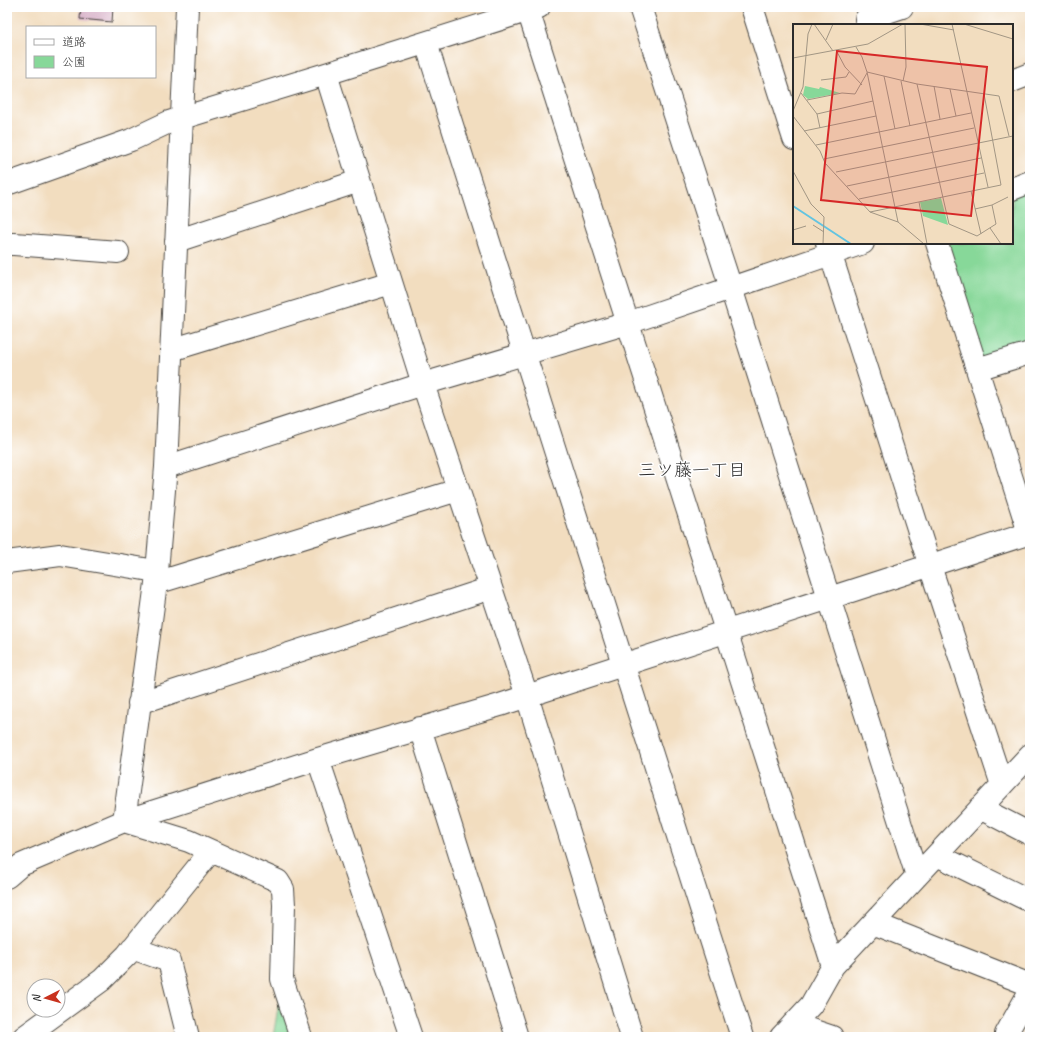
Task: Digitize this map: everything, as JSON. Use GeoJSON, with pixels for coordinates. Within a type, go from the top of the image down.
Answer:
{"type":"FeatureCollection","features":[{"type":"Feature","properties":{"kind":"street"},"geometry":{"type":"LineString","coordinates":[[124,821],[156,577],[166,467],[187,7]]}},
{"type":"Feature","properties":{"kind":"street"},"geometry":{"type":"LineString","coordinates":[[640,7],[731,288],[917,876]]}},
{"type":"Feature","properties":{"kind":"street"},"geometry":{"type":"LineString","coordinates":[[752,7],[793,137]]}},
{"type":"Feature","properties":{"kind":"street"},"geometry":{"type":"LineString","coordinates":[[865,17],[902,7]]}},
{"type":"Feature","properties":{"kind":"street"},"geometry":{"type":"LineString","coordinates":[[7,184],[131,140],[169,122],[426,43],[532,8],[628,323],[833,966]]}},
{"type":"Feature","properties":{"kind":"street"},"geometry":{"type":"LineString","coordinates":[[426,43],[742,1037]]}},
{"type":"Feature","properties":{"kind":"street"},"geometry":{"type":"LineString","coordinates":[[326,74],[423,384],[527,696],[632,1037]]}},
{"type":"Feature","properties":{"kind":"street"},"geometry":{"type":"LineString","coordinates":[[1013,81],[1030,74]]}},
{"type":"Feature","properties":{"kind":"street"},"geometry":{"type":"LineString","coordinates":[[176,241],[359,181]]}},
{"type":"Feature","properties":{"kind":"street"},"geometry":{"type":"LineString","coordinates":[[1013,188],[1030,182]]}},
{"type":"Feature","properties":{"kind":"street"},"geometry":{"type":"LineString","coordinates":[[7,244],[118,252]]}},
{"type":"Feature","properties":{"kind":"street"},"geometry":{"type":"LineString","coordinates":[[166,467],[423,384],[628,323],[731,288],[829,248],[856,244]]}},
{"type":"Feature","properties":{"kind":"street"},"geometry":{"type":"LineString","coordinates":[[7,877],[21,865],[124,821],[318,759],[500,705],[1030,534],[976,369],[937,244]]}},
{"type":"Feature","properties":{"kind":"street"},"geometry":{"type":"LineString","coordinates":[[829,248],[930,566],[1002,785]]}},
{"type":"Feature","properties":{"kind":"street"},"geometry":{"type":"LineString","coordinates":[[171,350],[391,283]]}},
{"type":"Feature","properties":{"kind":"street"},"geometry":{"type":"LineString","coordinates":[[976,369],[1030,353]]}},
{"type":"Feature","properties":{"kind":"street"},"geometry":{"type":"LineString","coordinates":[[7,562],[60,555],[156,577],[458,490]]}},
{"type":"Feature","properties":{"kind":"street"},"geometry":{"type":"LineString","coordinates":[[139,702],[491,588]]}},
{"type":"Feature","properties":{"kind":"street"},"geometry":{"type":"LineString","coordinates":[[420,728],[517,1037]]}},
{"type":"Feature","properties":{"kind":"street"},"geometry":{"type":"LineString","coordinates":[[787,1030],[811,1005],[833,966],[1030,754]]}},
{"type":"Feature","properties":{"kind":"street"},"geometry":{"type":"LineString","coordinates":[[318,759],[411,1037]]}},
{"type":"Feature","properties":{"kind":"street"},"geometry":{"type":"LineString","coordinates":[[980,808],[1030,834]]}},
{"type":"Feature","properties":{"kind":"street"},"geometry":{"type":"LineString","coordinates":[[124,821],[189,841],[278,881],[283,890],[284,905],[282,979],[301,1037]]}},
{"type":"Feature","properties":{"kind":"street"},"geometry":{"type":"LineString","coordinates":[[24,1037],[102,980],[127,955],[211,851]]}},
{"type":"Feature","properties":{"kind":"street"},"geometry":{"type":"LineString","coordinates":[[937,854],[1030,901]]}},
{"type":"Feature","properties":{"kind":"street"},"geometry":{"type":"LineString","coordinates":[[873,923],[1030,985]]}},
{"type":"Feature","properties":{"kind":"street"},"geometry":{"type":"LineString","coordinates":[[132,948],[169,961],[188,1037]]}},
{"type":"Feature","properties":{"kind":"street"},"geometry":{"type":"LineString","coordinates":[[1010,1037],[1006,1034],[1030,991]]}},
{"type":"Feature","properties":{"kind":"street"},"geometry":{"type":"LineString","coordinates":[[787,1030],[832,1037]]}},
{"type":"Feature","properties":{"kind":"green space"},"geometry":{"type":"Polygon","coordinates":[[[1030,187],[1030,348],[978,364],[941,244],[1013,244],[1013,193],[1030,187]]]}},
{"type":"Feature","properties":{"kind":"green space"},"geometry":{"type":"Polygon","coordinates":[[[281,990],[296,1037],[273,1037],[281,990]]]}},
{"type":"Feature","properties":{"kind":"building"},"geometry":{"type":"Polygon","coordinates":[[[81,7],[113,7],[112,22],[80,19],[81,7]]]}},
{"type":"Feature","properties":{"kind":"district","name":"三ツ藤一丁目"},"geometry":{"type":"Point","coordinates":[692,470]}}]}
